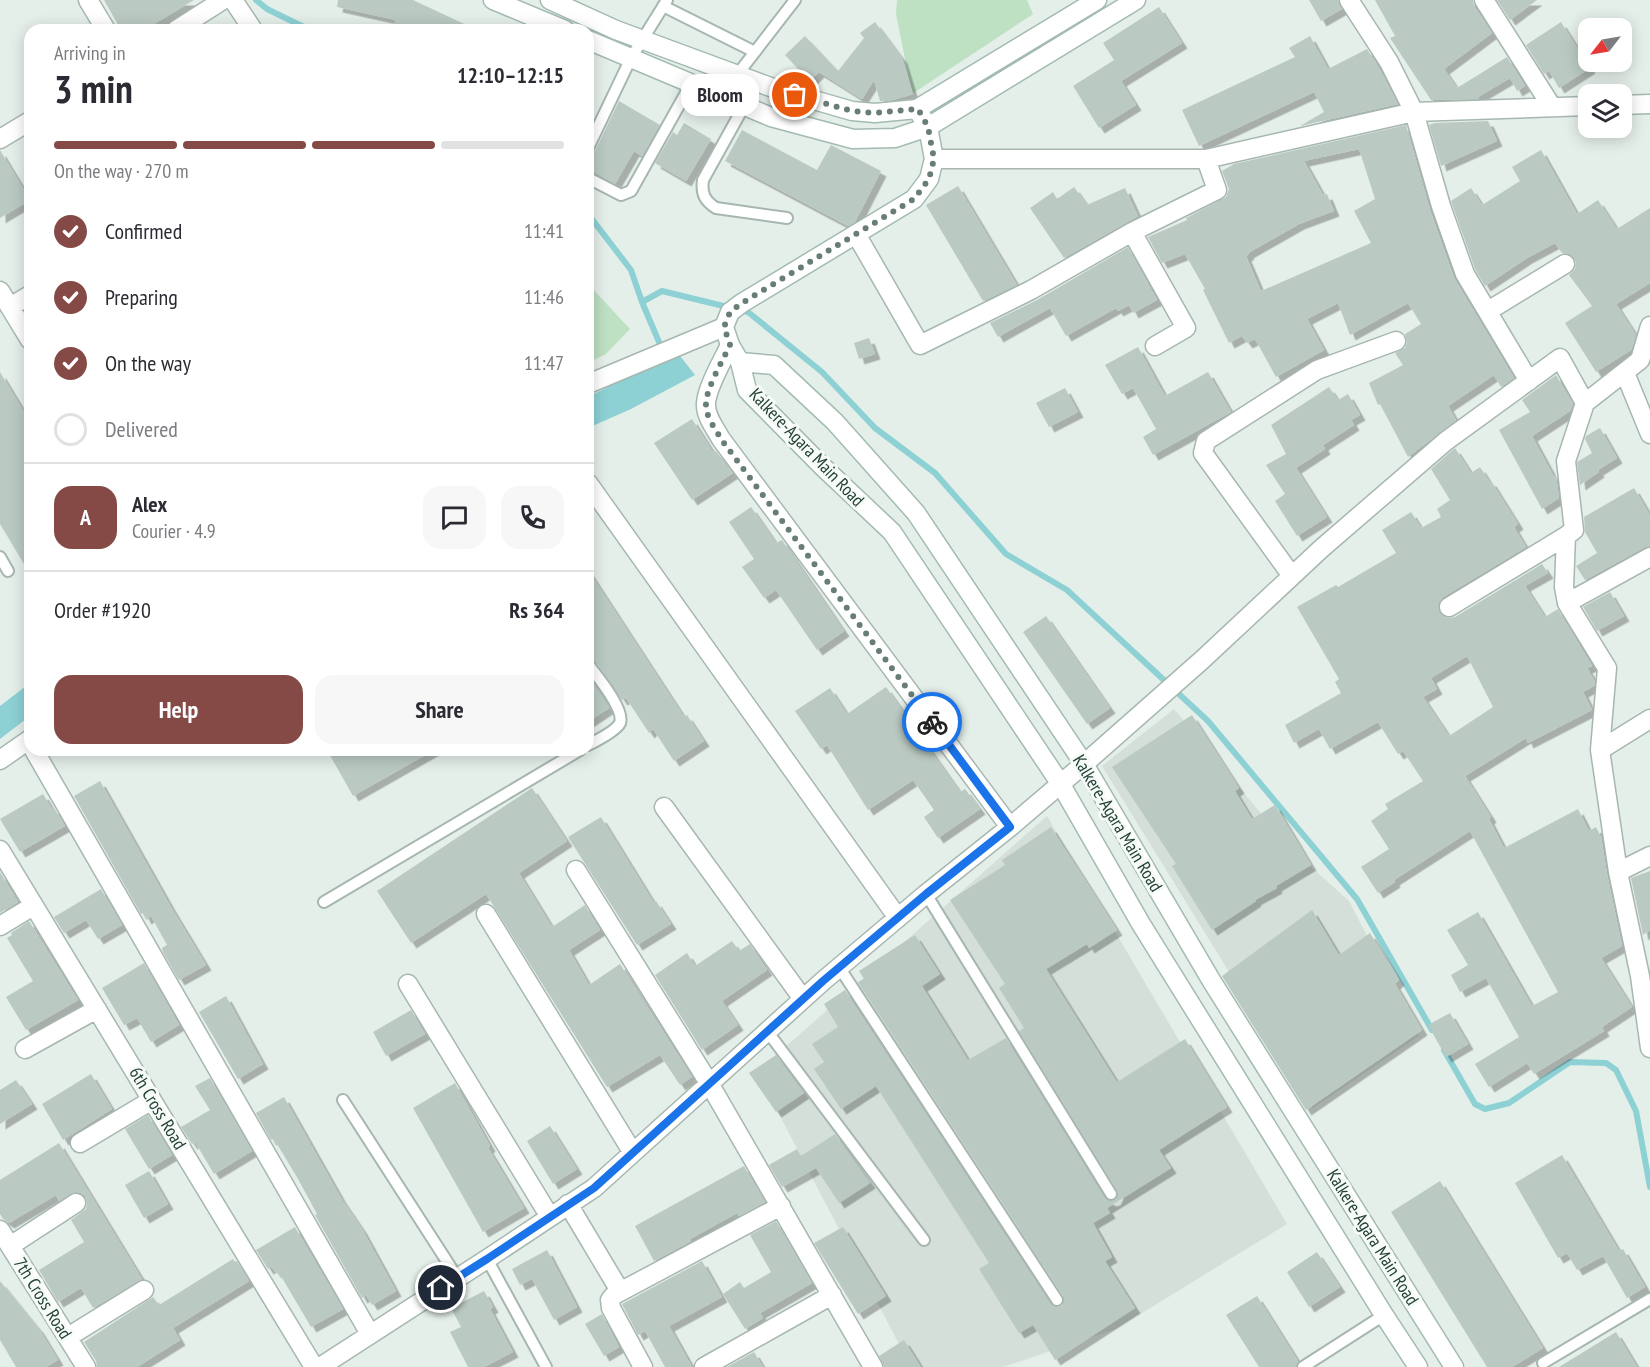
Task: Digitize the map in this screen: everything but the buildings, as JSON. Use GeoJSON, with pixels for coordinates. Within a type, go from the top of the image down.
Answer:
{"type":"FeatureCollection","features":[{"type":"Feature","properties":{"kind":"street"},"geometry":{"type":"LineString","coordinates":[[87,0],[102,24]]}},
{"type":"Feature","properties":{"kind":"street"},"geometry":{"type":"LineString","coordinates":[[185,24],[223,0]]}},
{"type":"Feature","properties":{"kind":"street"},"geometry":{"type":"LineString","coordinates":[[233,0],[250,24]]}},
{"type":"Feature","properties":{"kind":"street"},"geometry":{"type":"LineString","coordinates":[[494,0],[550,24]]}},
{"type":"Feature","properties":{"kind":"street"},"geometry":{"type":"LineString","coordinates":[[550,0],[616,30],[776,89],[852,111],[875,113],[918,109],[1097,0]]}},
{"type":"Feature","properties":{"kind":"street"},"geometry":{"type":"LineString","coordinates":[[594,43],[771,117],[853,139],[895,138],[928,127],[1136,0]]}},
{"type":"Feature","properties":{"kind":"street"},"geometry":{"type":"LineString","coordinates":[[1349,0],[1389,62],[1413,112],[1441,206],[1465,274],[1529,381]]}},
{"type":"Feature","properties":{"kind":"street"},"geometry":{"type":"LineString","coordinates":[[1484,0],[1552,107]]}},
{"type":"Feature","properties":{"kind":"street"},"geometry":{"type":"LineString","coordinates":[[1632,105],[1650,104]]}},
{"type":"Feature","properties":{"kind":"street"},"geometry":{"type":"LineString","coordinates":[[934,159],[1206,159],[1413,112],[1578,106]]}},
{"type":"Feature","properties":{"kind":"street"},"geometry":{"type":"LineString","coordinates":[[594,381],[732,314],[914,199],[929,179],[934,159],[928,127],[918,109]]}},
{"type":"Feature","properties":{"kind":"street"},"geometry":{"type":"LineString","coordinates":[[0,139],[24,125]]}},
{"type":"Feature","properties":{"kind":"street"},"geometry":{"type":"LineString","coordinates":[[856,234],[920,345],[1031,290],[1132,232],[1217,190],[1206,159]]}},
{"type":"Feature","properties":{"kind":"street"},"geometry":{"type":"LineString","coordinates":[[1132,232],[1186,328],[1155,346]]}},
{"type":"Feature","properties":{"kind":"street"},"geometry":{"type":"LineString","coordinates":[[1488,311],[1565,264]]}},
{"type":"Feature","properties":{"kind":"street"},"geometry":{"type":"LineString","coordinates":[[0,291],[24,330]]}},
{"type":"Feature","properties":{"kind":"street"},"geometry":{"type":"LineString","coordinates":[[10,307],[24,299]]}},
{"type":"Feature","properties":{"kind":"street"},"geometry":{"type":"LineString","coordinates":[[732,314],[730,345],[712,383],[706,404],[710,420],[721,439],[1010,827]]}},
{"type":"Feature","properties":{"kind":"street"},"geometry":{"type":"LineString","coordinates":[[1449,607],[1574,530],[1566,461],[1585,403],[1640,360],[1650,326]]}},
{"type":"Feature","properties":{"kind":"street"},"geometry":{"type":"LineString","coordinates":[[1292,576],[1203,453],[1206,441],[1317,370],[1396,341]]}},
{"type":"Feature","properties":{"kind":"street"},"geometry":{"type":"LineString","coordinates":[[730,345],[740,362]]}},
{"type":"Feature","properties":{"kind":"street"},"geometry":{"type":"LineString","coordinates":[[320,1367],[594,1188],[839,967],[1084,764],[1202,660],[1330,541],[1446,441],[1560,358],[1585,403]]}},
{"type":"Feature","properties":{"kind":"street","name":"Kalkere-Agara Main Road"},"geometry":{"type":"LineString","coordinates":[[1418,1367],[1141,924],[1060,783],[892,532],[823,468],[747,390],[740,362],[774,365],[835,422],[916,513],[1084,764],[1211,980],[1455,1367]]}},
{"type":"Feature","properties":{"kind":"street"},"geometry":{"type":"LineString","coordinates":[[1625,373],[1650,434]]}},
{"type":"Feature","properties":{"kind":"street"},"geometry":{"type":"LineString","coordinates":[[594,491],[898,918]]}},
{"type":"Feature","properties":{"kind":"street"},"geometry":{"type":"LineString","coordinates":[[1566,536],[1564,586],[1567,603],[1606,669],[1600,750],[1618,872],[1640,976],[1650,1048]]}},
{"type":"Feature","properties":{"kind":"street"},"geometry":{"type":"LineString","coordinates":[[1567,603],[1650,557]]}},
{"type":"Feature","properties":{"kind":"street"},"geometry":{"type":"LineString","coordinates":[[1600,750],[1650,719]]}},
{"type":"Feature","properties":{"kind":"street"},"geometry":{"type":"LineString","coordinates":[[0,760],[24,747]]}},
{"type":"Feature","properties":{"kind":"street"},"geometry":{"type":"LineString","coordinates":[[38,756],[370,1334]]}},
{"type":"Feature","properties":{"kind":"street"},"geometry":{"type":"LineString","coordinates":[[664,807],[803,999]]}},
{"type":"Feature","properties":{"kind":"street","name":"6th Cross Road"},"geometry":{"type":"LineString","coordinates":[[0,850],[314,1367]]}},
{"type":"Feature","properties":{"kind":"street"},"geometry":{"type":"LineString","coordinates":[[1618,872],[1650,856]]}},
{"type":"Feature","properties":{"kind":"street"},"geometry":{"type":"LineString","coordinates":[[576,870],[709,1083],[873,1367]]}},
{"type":"Feature","properties":{"kind":"street"},"geometry":{"type":"LineString","coordinates":[[0,926],[33,906]]}},
{"type":"Feature","properties":{"kind":"street"},"geometry":{"type":"LineString","coordinates":[[486,914],[633,1153]]}},
{"type":"Feature","properties":{"kind":"street"},"geometry":{"type":"LineString","coordinates":[[408,984],[550,1217]]}},
{"type":"Feature","properties":{"kind":"street"},"geometry":{"type":"LineString","coordinates":[[25,1049],[98,1009]]}},
{"type":"Feature","properties":{"kind":"street"},"geometry":{"type":"LineString","coordinates":[[80,1143],[152,1100]]}},
{"type":"Feature","properties":{"kind":"street"},"geometry":{"type":"LineString","coordinates":[[10,1246],[76,1203]]}},
{"type":"Feature","properties":{"kind":"street"},"geometry":{"type":"LineString","coordinates":[[568,1204],[620,1291]]}},
{"type":"Feature","properties":{"kind":"street"},"geometry":{"type":"LineString","coordinates":[[643,1367],[611,1308],[610,1300],[620,1291],[781,1206]]}},
{"type":"Feature","properties":{"kind":"street","name":"7th Cross Road"},"geometry":{"type":"LineString","coordinates":[[0,1230],[68,1337],[80,1364]]}},
{"type":"Feature","properties":{"kind":"street"},"geometry":{"type":"LineString","coordinates":[[68,1337],[144,1290]]}},
{"type":"Feature","properties":{"kind":"street"},"geometry":{"type":"LineString","coordinates":[[704,1367],[832,1295]]}},
{"type":"Feature","properties":{"kind":"lane"},"geometry":{"type":"LineString","coordinates":[[724,98],[737,75],[795,0]]}},
{"type":"Feature","properties":{"kind":"lane"},"geometry":{"type":"LineString","coordinates":[[594,135],[631,58],[665,3],[755,52]]}},
{"type":"Feature","properties":{"kind":"lane"},"geometry":{"type":"LineString","coordinates":[[594,181],[621,195],[631,190],[691,84]]}},
{"type":"Feature","properties":{"kind":"lane"},"geometry":{"type":"LineString","coordinates":[[744,106],[703,180],[702,192],[708,203],[716,208],[787,218]]}},
{"type":"Feature","properties":{"kind":"lane"},"geometry":{"type":"LineString","coordinates":[[0,557],[8,571]]}},
{"type":"Feature","properties":{"kind":"lane"},"geometry":{"type":"LineString","coordinates":[[594,673],[616,704],[620,714],[620,723],[615,729],[594,741]]}},
{"type":"Feature","properties":{"kind":"lane"},"geometry":{"type":"LineString","coordinates":[[324,902],[570,756]]}},
{"type":"Feature","properties":{"kind":"lane"},"geometry":{"type":"LineString","coordinates":[[926,894],[1111,1194]]}},
{"type":"Feature","properties":{"kind":"lane"},"geometry":{"type":"LineString","coordinates":[[839,967],[1057,1300]]}},
{"type":"Feature","properties":{"kind":"lane"},"geometry":{"type":"LineString","coordinates":[[767,1031],[924,1240]]}},
{"type":"Feature","properties":{"kind":"lane"},"geometry":{"type":"LineString","coordinates":[[343,1100],[457,1277]]}},
{"type":"Feature","properties":{"kind":"lane"},"geometry":{"type":"LineString","coordinates":[[487,1259],[546,1367]]}},
{"type":"Feature","properties":{"kind":"lane"},"geometry":{"type":"LineString","coordinates":[[1543,1363],[1650,1299]]}},
{"type":"Feature","properties":{"kind":"lane"},"geometry":{"type":"LineString","coordinates":[[1303,1367],[1384,1315]]}},
{"type":"Feature","properties":{"kind":"shaded area"},"geometry":{"type":"Polygon","coordinates":[[[1174,709],[1289,847],[1349,901],[1419,1036],[1313,1108],[1102,766],[1174,709]]]}},
{"type":"Feature","properties":{"kind":"shaded area"},"geometry":{"type":"Polygon","coordinates":[[[1047,816],[1287,1224],[1116,1329],[1003,1367],[911,1367],[757,1072],[1047,816]]]}},
{"type":"Feature","properties":{"kind":"green space"},"geometry":{"type":"Polygon","coordinates":[[[897,0],[1027,0],[1033,14],[912,94],[896,14],[897,0]]]}},
{"type":"Feature","properties":{"kind":"green space"},"geometry":{"type":"Polygon","coordinates":[[[594,290],[630,329],[606,354],[594,360],[594,290]]]}},
{"type":"Feature","properties":{"kind":"water"},"geometry":{"type":"Polygon","coordinates":[[[677,352],[695,375],[631,409],[594,425],[594,394],[677,352]]]}},
{"type":"Feature","properties":{"kind":"water"},"geometry":{"type":"Polygon","coordinates":[[[24,688],[24,721],[0,739],[0,706],[24,688]]]}},
{"type":"Feature","properties":{"kind":"waterway"},"geometry":{"type":"LineString","coordinates":[[256,0],[267,9],[298,24]]}},
{"type":"Feature","properties":{"kind":"waterway"},"geometry":{"type":"LineString","coordinates":[[594,222],[631,270],[662,349]]}},
{"type":"Feature","properties":{"kind":"waterway"},"geometry":{"type":"LineString","coordinates":[[642,302],[662,291],[748,312],[822,372],[875,428],[935,473],[1006,554],[1067,590],[1208,721],[1357,899],[1432,1030]]}},
{"type":"Feature","properties":{"kind":"waterway"},"geometry":{"type":"LineString","coordinates":[[1444,1050],[1475,1104],[1485,1109],[1509,1103],[1570,1062],[1606,1063],[1616,1070],[1636,1111],[1650,1187]]}},
{"type":"Feature","properties":{"kind":"way so far"},"geometry":{"type":"LineString","coordinates":[[795,95],[852,111],[875,113],[918,109],[928,127],[934,159],[929,179],[914,199],[730,312],[724,327],[730,345],[712,383],[706,404],[710,420],[721,439],[932,722]]}},
{"type":"Feature","properties":{"kind":"place","name":"Bloom"},"geometry":{"type":"Point","coordinates":[795,95]}},
{"type":"Feature","properties":{"kind":"route"},"geometry":{"type":"LineString","coordinates":[[441,1288],[594,1188],[823,981],[1010,827],[932,722]]}}]}
